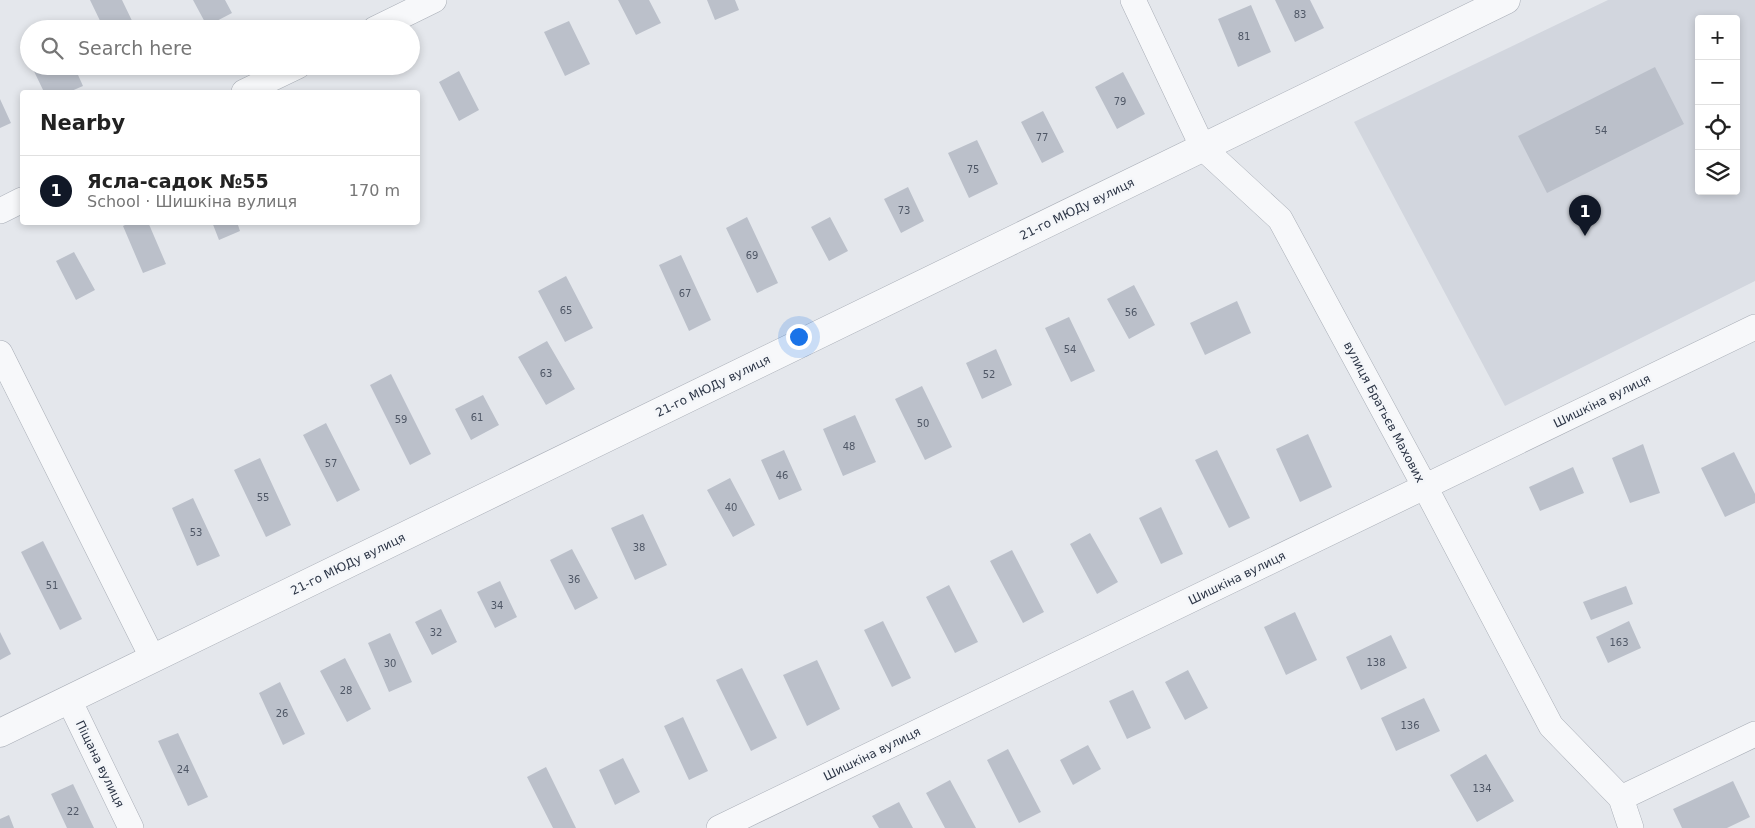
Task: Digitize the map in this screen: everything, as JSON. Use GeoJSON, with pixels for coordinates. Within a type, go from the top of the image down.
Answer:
{"type":"FeatureCollection","features":[{"type":"Feature","properties":{"kind":"street"},"geometry":{"type":"LineString","coordinates":[[393,20],[434,0]]}},
{"type":"Feature","properties":{"kind":"street","name":"вулиця Братьєв Махових"},"geometry":{"type":"LineString","coordinates":[[1133,0],[1203,148],[1280,219],[1425,487],[1551,726],[1620,798],[1631,828]]}},
{"type":"Feature","properties":{"kind":"street","name":"21-го МЮДу вулиця"},"geometry":{"type":"LineString","coordinates":[[0,733],[1506,0]]}},
{"type":"Feature","properties":{"kind":"street"},"geometry":{"type":"LineString","coordinates":[[248,90],[279,75]]}},
{"type":"Feature","properties":{"kind":"street"},"geometry":{"type":"LineString","coordinates":[[0,211],[20,201]]}},
{"type":"Feature","properties":{"kind":"street","name":"Шишкіна вулиця"},"geometry":{"type":"LineString","coordinates":[[719,828],[1755,327]]}},
{"type":"Feature","properties":{"kind":"street"},"geometry":{"type":"LineString","coordinates":[[0,353],[153,659]]}},
{"type":"Feature","properties":{"kind":"street","name":"Піщана вулиця"},"geometry":{"type":"LineString","coordinates":[[69,700],[131,828]]}},
{"type":"Feature","properties":{"kind":"street"},"geometry":{"type":"LineString","coordinates":[[1620,798],[1755,734]]}},
{"type":"Feature","properties":{"kind":"shaded area"},"geometry":{"type":"Polygon","coordinates":[[[1608,0],[1755,0],[1755,281],[1505,406],[1354,122],[1608,0]]]}},
{"type":"Feature","properties":{"kind":"building"},"geometry":{"type":"Polygon","coordinates":[[[90,0],[122,0],[132,20],[100,20],[90,0]]]}},
{"type":"Feature","properties":{"kind":"building"},"geometry":{"type":"Polygon","coordinates":[[[193,0],[225,0],[232,13],[219,20],[204,20],[193,0]]]}},
{"type":"Feature","properties":{"kind":"building"},"geometry":{"type":"Polygon","coordinates":[[[618,0],[649,0],[661,23],[636,35],[618,0]]]}},
{"type":"Feature","properties":{"kind":"building"},"geometry":{"type":"Polygon","coordinates":[[[707,0],[735,0],[739,10],[715,20],[707,0]]]}},
{"type":"Feature","properties":{"kind":"building"},"geometry":{"type":"Polygon","coordinates":[[[1275,0],[1310,0],[1324,28],[1295,42],[1275,0]]]}},
{"type":"Feature","properties":{"kind":"building"},"geometry":{"type":"Polygon","coordinates":[[[1251,5],[1271,52],[1238,67],[1218,19],[1251,5]]]}},
{"type":"Feature","properties":{"kind":"building"},"geometry":{"type":"Polygon","coordinates":[[[569,21],[590,64],[565,76],[544,32],[569,21]]]}},
{"type":"Feature","properties":{"kind":"building"},"geometry":{"type":"Polygon","coordinates":[[[1655,67],[1684,124],[1547,193],[1518,136],[1655,67]]]}},
{"type":"Feature","properties":{"kind":"building"},"geometry":{"type":"Polygon","coordinates":[[[459,71],[479,110],[459,121],[439,82],[459,71]]]}},
{"type":"Feature","properties":{"kind":"building"},"geometry":{"type":"Polygon","coordinates":[[[1123,72],[1145,114],[1117,129],[1095,87],[1123,72]]]}},
{"type":"Feature","properties":{"kind":"building"},"geometry":{"type":"Polygon","coordinates":[[[36,75],[78,75],[83,86],[74,90],[43,90],[36,75]]]}},
{"type":"Feature","properties":{"kind":"building"},"geometry":{"type":"Polygon","coordinates":[[[0,99],[11,123],[0,128],[0,99]]]}},
{"type":"Feature","properties":{"kind":"building"},"geometry":{"type":"Polygon","coordinates":[[[1043,111],[1064,152],[1042,163],[1021,122],[1043,111]]]}},
{"type":"Feature","properties":{"kind":"building"},"geometry":{"type":"Polygon","coordinates":[[[977,140],[998,184],[969,198],[948,153],[977,140]]]}},
{"type":"Feature","properties":{"kind":"building"},"geometry":{"type":"Polygon","coordinates":[[[908,187],[924,221],[901,233],[884,199],[908,187]]]}},
{"type":"Feature","properties":{"kind":"building"},"geometry":{"type":"Polygon","coordinates":[[[747,217],[778,283],[757,293],[726,228],[747,217]]]}},
{"type":"Feature","properties":{"kind":"building"},"geometry":{"type":"Polygon","coordinates":[[[830,217],[848,251],[829,261],[811,227],[830,217]]]}},
{"type":"Feature","properties":{"kind":"building"},"geometry":{"type":"Polygon","coordinates":[[[149,225],[166,264],[143,273],[123,226],[149,225]]]}},
{"type":"Feature","properties":{"kind":"building"},"geometry":{"type":"Polygon","coordinates":[[[213,225],[238,225],[240,231],[219,240],[213,225]]]}},
{"type":"Feature","properties":{"kind":"building"},"geometry":{"type":"Polygon","coordinates":[[[74,252],[95,290],[76,300],[56,261],[74,252]]]}},
{"type":"Feature","properties":{"kind":"building"},"geometry":{"type":"Polygon","coordinates":[[[681,255],[711,320],[689,331],[659,265],[681,255]]]}},
{"type":"Feature","properties":{"kind":"building"},"geometry":{"type":"Polygon","coordinates":[[[566,276],[593,328],[565,342],[538,291],[566,276]]]}},
{"type":"Feature","properties":{"kind":"building"},"geometry":{"type":"Polygon","coordinates":[[[1134,285],[1155,325],[1129,339],[1107,299],[1134,285]]]}},
{"type":"Feature","properties":{"kind":"building"},"geometry":{"type":"Polygon","coordinates":[[[1237,301],[1251,333],[1205,355],[1190,323],[1237,301]]]}},
{"type":"Feature","properties":{"kind":"building"},"geometry":{"type":"Polygon","coordinates":[[[1069,317],[1095,371],[1071,382],[1045,328],[1069,317]]]}},
{"type":"Feature","properties":{"kind":"building"},"geometry":{"type":"Polygon","coordinates":[[[547,341],[575,389],[546,405],[518,357],[547,341]]]}},
{"type":"Feature","properties":{"kind":"building"},"geometry":{"type":"Polygon","coordinates":[[[996,349],[1012,385],[982,399],[966,363],[996,349]]]}},
{"type":"Feature","properties":{"kind":"building"},"geometry":{"type":"Polygon","coordinates":[[[391,374],[431,454],[410,465],[370,385],[391,374]]]}},
{"type":"Feature","properties":{"kind":"building"},"geometry":{"type":"Polygon","coordinates":[[[922,386],[952,447],[925,460],[895,399],[922,386]]]}},
{"type":"Feature","properties":{"kind":"building"},"geometry":{"type":"Polygon","coordinates":[[[483,395],[499,425],[471,440],[455,409],[483,395]]]}},
{"type":"Feature","properties":{"kind":"building"},"geometry":{"type":"Polygon","coordinates":[[[855,415],[876,462],[843,476],[823,429],[855,415]]]}},
{"type":"Feature","properties":{"kind":"building"},"geometry":{"type":"Polygon","coordinates":[[[326,423],[360,490],[337,502],[303,435],[326,423]]]}},
{"type":"Feature","properties":{"kind":"building"},"geometry":{"type":"Polygon","coordinates":[[[1308,434],[1332,487],[1300,502],[1276,449],[1308,434]]]}},
{"type":"Feature","properties":{"kind":"building"},"geometry":{"type":"Polygon","coordinates":[[[1643,444],[1660,493],[1630,503],[1612,458],[1643,444]]]}},
{"type":"Feature","properties":{"kind":"building"},"geometry":{"type":"Polygon","coordinates":[[[784,450],[802,490],[779,500],[761,460],[784,450]]]}},
{"type":"Feature","properties":{"kind":"building"},"geometry":{"type":"Polygon","coordinates":[[[1217,450],[1250,518],[1229,528],[1195,460],[1217,450]]]}},
{"type":"Feature","properties":{"kind":"building"},"geometry":{"type":"Polygon","coordinates":[[[1734,452],[1755,494],[1755,503],[1725,517],[1701,468],[1734,452]]]}},
{"type":"Feature","properties":{"kind":"building"},"geometry":{"type":"Polygon","coordinates":[[[260,458],[291,525],[266,537],[234,470],[260,458]]]}},
{"type":"Feature","properties":{"kind":"building"},"geometry":{"type":"Polygon","coordinates":[[[1573,467],[1584,493],[1540,511],[1529,487],[1573,467]]]}},
{"type":"Feature","properties":{"kind":"building"},"geometry":{"type":"Polygon","coordinates":[[[730,478],[755,525],[733,537],[707,490],[730,478]]]}},
{"type":"Feature","properties":{"kind":"building"},"geometry":{"type":"Polygon","coordinates":[[[193,498],[220,556],[197,566],[172,508],[193,498]]]}},
{"type":"Feature","properties":{"kind":"building"},"geometry":{"type":"Polygon","coordinates":[[[1161,507],[1183,554],[1161,564],[1139,518],[1161,507]]]}},
{"type":"Feature","properties":{"kind":"building"},"geometry":{"type":"Polygon","coordinates":[[[643,514],[667,565],[635,580],[611,528],[643,514]]]}},
{"type":"Feature","properties":{"kind":"building"},"geometry":{"type":"Polygon","coordinates":[[[1090,533],[1118,582],[1097,594],[1070,544],[1090,533]]]}},
{"type":"Feature","properties":{"kind":"building"},"geometry":{"type":"Polygon","coordinates":[[[43,541],[82,619],[60,630],[21,552],[43,541]]]}},
{"type":"Feature","properties":{"kind":"building"},"geometry":{"type":"Polygon","coordinates":[[[572,549],[598,598],[575,610],[550,560],[572,549]]]}},
{"type":"Feature","properties":{"kind":"building"},"geometry":{"type":"Polygon","coordinates":[[[1012,550],[1044,612],[1023,623],[990,561],[1012,550]]]}},
{"type":"Feature","properties":{"kind":"building"},"geometry":{"type":"Polygon","coordinates":[[[500,581],[517,617],[495,628],[477,592],[500,581]]]}},
{"type":"Feature","properties":{"kind":"building"},"geometry":{"type":"Polygon","coordinates":[[[949,585],[978,642],[955,653],[926,597],[949,585]]]}},
{"type":"Feature","properties":{"kind":"building"},"geometry":{"type":"Polygon","coordinates":[[[1626,586],[1633,604],[1591,620],[1583,602],[1626,586]]]}},
{"type":"Feature","properties":{"kind":"building"},"geometry":{"type":"Polygon","coordinates":[[[441,609],[457,642],[432,655],[415,622],[441,609]]]}},
{"type":"Feature","properties":{"kind":"building"},"geometry":{"type":"Polygon","coordinates":[[[1295,612],[1317,660],[1286,675],[1264,627],[1295,612]]]}},
{"type":"Feature","properties":{"kind":"building"},"geometry":{"type":"Polygon","coordinates":[[[883,621],[911,678],[892,687],[864,630],[883,621]]]}},
{"type":"Feature","properties":{"kind":"building"},"geometry":{"type":"Polygon","coordinates":[[[1629,621],[1641,648],[1608,663],[1596,637],[1629,621]]]}},
{"type":"Feature","properties":{"kind":"building"},"geometry":{"type":"Polygon","coordinates":[[[0,632],[11,654],[0,660],[0,632]]]}},
{"type":"Feature","properties":{"kind":"building"},"geometry":{"type":"Polygon","coordinates":[[[390,633],[412,682],[389,692],[368,643],[390,633]]]}},
{"type":"Feature","properties":{"kind":"building"},"geometry":{"type":"Polygon","coordinates":[[[1391,635],[1407,668],[1361,690],[1346,657],[1391,635]]]}},
{"type":"Feature","properties":{"kind":"building"},"geometry":{"type":"Polygon","coordinates":[[[345,658],[371,709],[347,722],[320,671],[345,658]]]}},
{"type":"Feature","properties":{"kind":"building"},"geometry":{"type":"Polygon","coordinates":[[[817,660],[840,709],[807,726],[783,675],[817,660]]]}},
{"type":"Feature","properties":{"kind":"building"},"geometry":{"type":"Polygon","coordinates":[[[742,668],[777,738],[751,751],[716,680],[742,668]]]}},
{"type":"Feature","properties":{"kind":"building"},"geometry":{"type":"Polygon","coordinates":[[[1188,670],[1208,708],[1185,720],[1165,682],[1188,670]]]}},
{"type":"Feature","properties":{"kind":"building"},"geometry":{"type":"Polygon","coordinates":[[[280,682],[305,734],[283,745],[259,693],[280,682]]]}},
{"type":"Feature","properties":{"kind":"building"},"geometry":{"type":"Polygon","coordinates":[[[1133,690],[1151,728],[1127,739],[1109,701],[1133,690]]]}},
{"type":"Feature","properties":{"kind":"building"},"geometry":{"type":"Polygon","coordinates":[[[1424,698],[1440,731],[1396,751],[1381,718],[1424,698]]]}},
{"type":"Feature","properties":{"kind":"building"},"geometry":{"type":"Polygon","coordinates":[[[683,717],[708,771],[689,780],[664,726],[683,717]]]}},
{"type":"Feature","properties":{"kind":"building"},"geometry":{"type":"Polygon","coordinates":[[[178,733],[208,797],[188,806],[158,741],[178,733]]]}},
{"type":"Feature","properties":{"kind":"building"},"geometry":{"type":"Polygon","coordinates":[[[1088,745],[1101,769],[1073,785],[1060,760],[1088,745]]]}},
{"type":"Feature","properties":{"kind":"building"},"geometry":{"type":"Polygon","coordinates":[[[1008,749],[1041,812],[1019,823],[987,760],[1008,749]]]}},
{"type":"Feature","properties":{"kind":"building"},"geometry":{"type":"Polygon","coordinates":[[[1486,754],[1514,801],[1477,822],[1450,775],[1486,754]]]}},
{"type":"Feature","properties":{"kind":"building"},"geometry":{"type":"Polygon","coordinates":[[[623,758],[640,792],[615,805],[599,770],[623,758]]]}},
{"type":"Feature","properties":{"kind":"building"},"geometry":{"type":"Polygon","coordinates":[[[546,767],[576,828],[553,828],[527,777],[546,767]]]}},
{"type":"Feature","properties":{"kind":"building"},"geometry":{"type":"Polygon","coordinates":[[[950,780],[976,828],[945,828],[926,793],[950,780]]]}},
{"type":"Feature","properties":{"kind":"building"},"geometry":{"type":"Polygon","coordinates":[[[1733,781],[1750,817],[1727,828],[1682,828],[1673,809],[1733,781]]]}},
{"type":"Feature","properties":{"kind":"building"},"geometry":{"type":"Polygon","coordinates":[[[73,784],[94,828],[67,828],[51,794],[73,784]]]}},
{"type":"Feature","properties":{"kind":"building"},"geometry":{"type":"Polygon","coordinates":[[[899,802],[913,828],[879,828],[872,816],[899,802]]]}},
{"type":"Feature","properties":{"kind":"building"},"geometry":{"type":"Polygon","coordinates":[[[9,815],[14,828],[0,828],[0,819],[9,815]]]}},
{"type":"Feature","properties":{"kind":"place","name":"Ясла-садок №55"},"geometry":{"type":"Point","coordinates":[1585,236]}}]}
